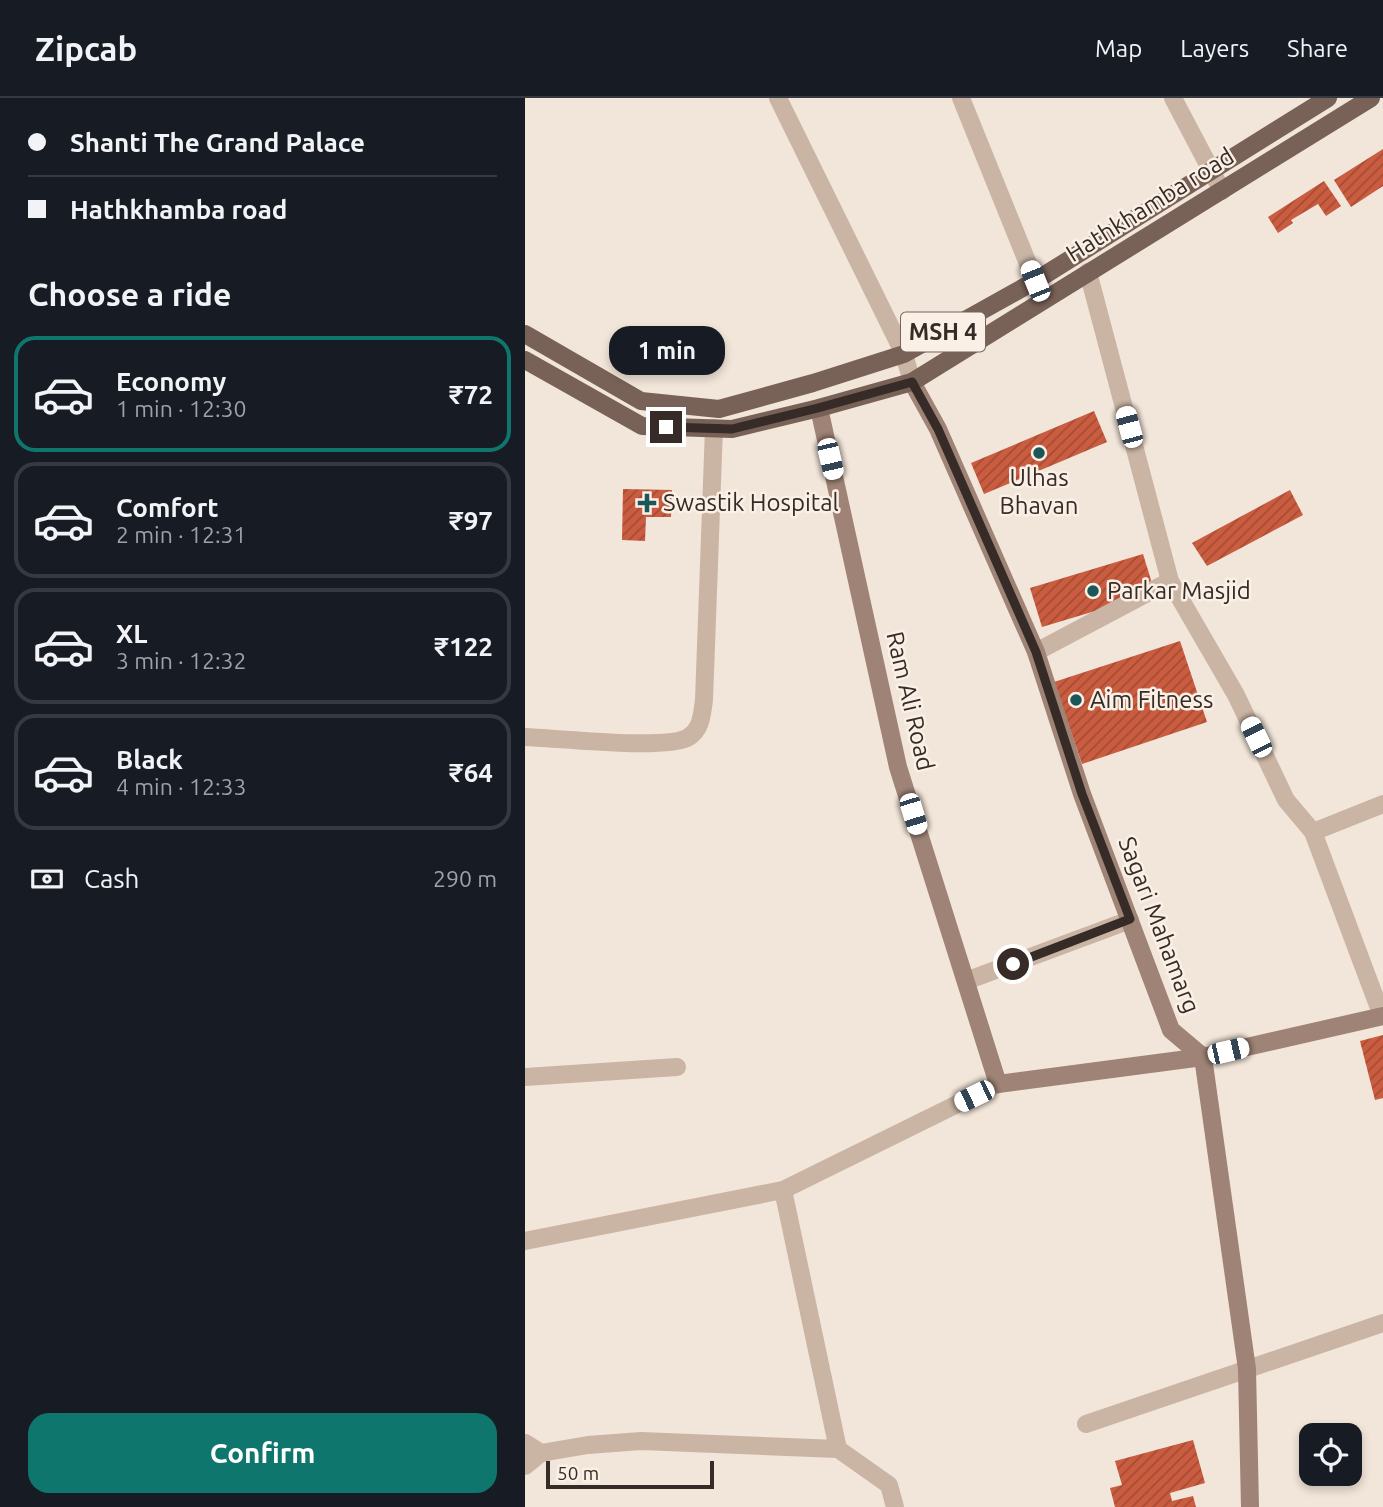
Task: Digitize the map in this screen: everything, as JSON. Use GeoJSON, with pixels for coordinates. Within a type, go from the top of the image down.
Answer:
{"type":"FeatureCollection","features":[{"type":"Feature","properties":{"kind":"main road","name":"MSH 4"},"geometry":{"type":"LineString","coordinates":[[525,334],[641,401],[719,409],[813,383],[904,354],[1035,281],[1328,98]]}},
{"type":"Feature","properties":{"kind":"main road","name":"Hathkhamba road"},"geometry":{"type":"LineString","coordinates":[[525,359],[642,426],[732,429],[912,382],[1371,98]]}},
{"type":"Feature","properties":{"kind":"main road","name":"Sagari Mahamarg"},"geometry":{"type":"LineString","coordinates":[[912,382],[938,429],[1036,652],[1082,794],[1171,1030],[1203,1056]]}},
{"type":"Feature","properties":{"kind":"main road","name":"Ram Ali Road"},"geometry":{"type":"LineString","coordinates":[[818,408],[898,767],[998,1084]]}},
{"type":"Feature","properties":{"kind":"main road"},"geometry":{"type":"LineString","coordinates":[[998,1084],[1203,1056],[1382,1016]]}},
{"type":"Feature","properties":{"kind":"main road"},"geometry":{"type":"LineString","coordinates":[[1203,1056],[1247,1370],[1250,1507]]}},
{"type":"Feature","properties":{"kind":"street"},"geometry":{"type":"LineString","coordinates":[[778,98],[904,354],[912,382]]}},
{"type":"Feature","properties":{"kind":"street"},"geometry":{"type":"LineString","coordinates":[[961,98],[1035,281]]}},
{"type":"Feature","properties":{"kind":"street"},"geometry":{"type":"LineString","coordinates":[[1173,98],[1221,191]]}},
{"type":"Feature","properties":{"kind":"street"},"geometry":{"type":"LineString","coordinates":[[1088,272],[1170,582],[1236,695],[1286,800],[1313,832],[1382,1016]]}},
{"type":"Feature","properties":{"kind":"street"},"geometry":{"type":"LineString","coordinates":[[525,737],[661,743],[688,737],[700,725],[704,700],[714,428]]}},
{"type":"Feature","properties":{"kind":"street"},"geometry":{"type":"LineString","coordinates":[[1036,652],[1170,582]]}},
{"type":"Feature","properties":{"kind":"street"},"geometry":{"type":"LineString","coordinates":[[1313,832],[1383,804]]}},
{"type":"Feature","properties":{"kind":"street"},"geometry":{"type":"LineString","coordinates":[[966,981],[1130,919]]}},
{"type":"Feature","properties":{"kind":"street"},"geometry":{"type":"LineString","coordinates":[[525,1077],[677,1067]]}},
{"type":"Feature","properties":{"kind":"street"},"geometry":{"type":"LineString","coordinates":[[525,1241],[783,1190],[998,1084]]}},
{"type":"Feature","properties":{"kind":"street"},"geometry":{"type":"LineString","coordinates":[[783,1190],[838,1449]]}},
{"type":"Feature","properties":{"kind":"street"},"geometry":{"type":"LineString","coordinates":[[1086,1424],[1383,1323]]}},
{"type":"Feature","properties":{"kind":"street"},"geometry":{"type":"LineString","coordinates":[[525,1466],[541,1453],[588,1445],[642,1441],[838,1449],[889,1485],[895,1507]]}},
{"type":"Feature","properties":{"kind":"street"},"geometry":{"type":"LineString","coordinates":[[525,1443],[541,1453]]}},
{"type":"Feature","properties":{"kind":"building"},"geometry":{"type":"Polygon","coordinates":[[[1383,149],[1383,186],[1351,207],[1334,180],[1383,149]]]}},
{"type":"Feature","properties":{"kind":"building"},"geometry":{"type":"Polygon","coordinates":[[[1324,181],[1341,206],[1326,216],[1318,204],[1291,220],[1293,223],[1278,233],[1268,217],[1324,181]]]}},
{"type":"Feature","properties":{"kind":"building","name":"Ulhas Bhavan"},"geometry":{"type":"Polygon","coordinates":[[[1094,411],[1107,442],[984,494],[971,463],[1094,411]]]}},
{"type":"Feature","properties":{"kind":"building"},"geometry":{"type":"Polygon","coordinates":[[[623,489],[672,490],[671,517],[646,517],[645,541],[622,540],[623,489]]]}},
{"type":"Feature","properties":{"kind":"building"},"geometry":{"type":"Polygon","coordinates":[[[1290,490],[1303,515],[1207,566],[1192,543],[1290,490]]]}},
{"type":"Feature","properties":{"kind":"building","name":"Parkar Masjid"},"geometry":{"type":"Polygon","coordinates":[[[1143,554],[1155,593],[1042,627],[1030,588],[1143,554]]]}},
{"type":"Feature","properties":{"kind":"building"},"geometry":{"type":"Polygon","coordinates":[[[1180,641],[1207,722],[1082,764],[1054,682],[1180,641]]]}},
{"type":"Feature","properties":{"kind":"building"},"geometry":{"type":"Polygon","coordinates":[[[1383,1035],[1383,1098],[1375,1100],[1360,1041],[1383,1035]]]}},
{"type":"Feature","properties":{"kind":"building"},"geometry":{"type":"Polygon","coordinates":[[[1193,1440],[1205,1483],[1170,1493],[1172,1501],[1193,1496],[1196,1507],[1115,1507],[1110,1488],[1122,1485],[1115,1461],[1193,1440]]]}},
{"type":"Feature","properties":{"kind":"place","name":"Ulhas Bhavan"},"geometry":{"type":"Point","coordinates":[1039,453]}},
{"type":"Feature","properties":{"kind":"place","name":"Swastik Hospital"},"geometry":{"type":"Point","coordinates":[647,503]}},
{"type":"Feature","properties":{"kind":"place","name":"Parkar Masjid"},"geometry":{"type":"Point","coordinates":[1093,591]}},
{"type":"Feature","properties":{"kind":"place","name":"Aim Fitness"},"geometry":{"type":"Point","coordinates":[1076,700]}},
{"type":"Feature","properties":{"kind":"route"},"geometry":{"type":"LineString","coordinates":[[666,427],[732,429],[912,382],[938,429],[1036,652],[1082,794],[1130,919],[1013,964]]}}]}
